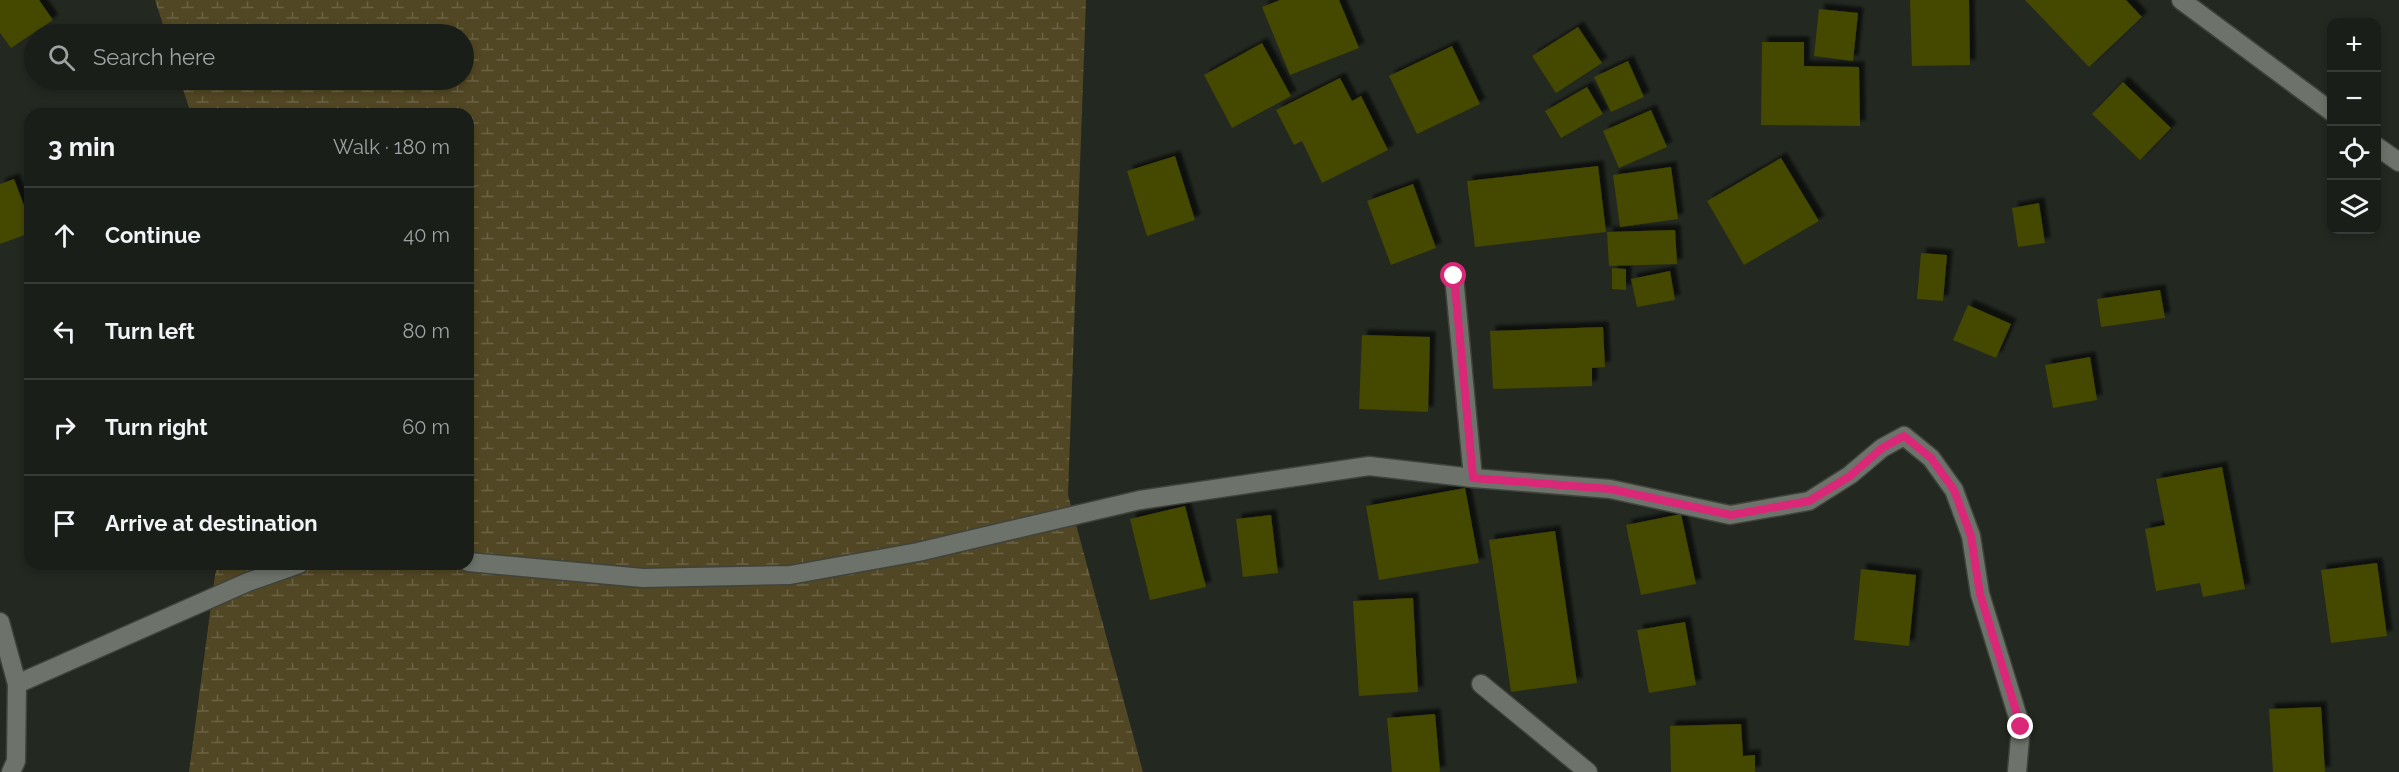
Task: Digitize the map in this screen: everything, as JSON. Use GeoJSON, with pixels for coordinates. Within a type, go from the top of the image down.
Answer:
{"type":"FeatureCollection","features":[{"type":"Feature","properties":{"kind":"street"},"geometry":{"type":"LineString","coordinates":[[2181,0],[2327,109]]}},
{"type":"Feature","properties":{"kind":"street"},"geometry":{"type":"LineString","coordinates":[[2381,149],[2399,162]]}},
{"type":"Feature","properties":{"kind":"street"},"geometry":{"type":"LineString","coordinates":[[1454,276],[1473,478]]}},
{"type":"Feature","properties":{"kind":"street"},"geometry":{"type":"LineString","coordinates":[[474,563],[643,578],[790,575],[918,552],[1140,500],[1369,466],[1473,478],[1610,489],[1731,515],[1809,501],[1850,476],[1882,448],[1904,436],[1931,458],[1954,490],[1971,536],[1980,594],[2021,727],[2017,772]]}},
{"type":"Feature","properties":{"kind":"street"},"geometry":{"type":"LineString","coordinates":[[17,684],[238,586],[282,570]]}},
{"type":"Feature","properties":{"kind":"street"},"geometry":{"type":"LineString","coordinates":[[0,622],[17,684],[16,760],[11,772]]}},
{"type":"Feature","properties":{"kind":"street"},"geometry":{"type":"LineString","coordinates":[[1481,684],[1588,772]]}},
{"type":"Feature","properties":{"kind":"green space"},"geometry":{"type":"Polygon","coordinates":[[[155,0],[1086,0],[1068,495],[1143,772],[189,772],[216,570],[474,570],[474,108],[189,108],[183,90],[474,90],[474,24],[163,24],[155,0]]]}},
{"type":"Feature","properties":{"kind":"building"},"geometry":{"type":"Polygon","coordinates":[[[0,0],[39,0],[53,20],[47,24],[24,24],[24,39],[11,48],[0,33],[0,0]]]}},
{"type":"Feature","properties":{"kind":"building"},"geometry":{"type":"Polygon","coordinates":[[[1280,0],[1339,0],[1359,48],[1290,75],[1262,7],[1280,0]]]}},
{"type":"Feature","properties":{"kind":"building"},"geometry":{"type":"Polygon","coordinates":[[[1910,0],[1969,0],[1970,65],[1912,66],[1910,0]]]}},
{"type":"Feature","properties":{"kind":"building"},"geometry":{"type":"Polygon","coordinates":[[[2025,0],[2126,0],[2142,17],[2089,67],[2025,0]]]}},
{"type":"Feature","properties":{"kind":"building"},"geometry":{"type":"Polygon","coordinates":[[[1819,9],[1858,13],[1853,61],[1814,56],[1819,9]]]}},
{"type":"Feature","properties":{"kind":"building"},"geometry":{"type":"Polygon","coordinates":[[[1578,27],[1602,63],[1556,93],[1532,56],[1578,27]]]}},
{"type":"Feature","properties":{"kind":"building"},"geometry":{"type":"Polygon","coordinates":[[[1762,42],[1804,42],[1804,66],[1859,67],[1860,126],[1761,125],[1762,42]]]}},
{"type":"Feature","properties":{"kind":"building"},"geometry":{"type":"Polygon","coordinates":[[[1262,43],[1291,96],[1232,128],[1204,75],[1262,43]]]}},
{"type":"Feature","properties":{"kind":"building"},"geometry":{"type":"Polygon","coordinates":[[[1452,46],[1480,104],[1417,134],[1389,76],[1452,46]]]}},
{"type":"Feature","properties":{"kind":"building"},"geometry":{"type":"Polygon","coordinates":[[[1628,61],[1644,97],[1611,112],[1594,77],[1628,61]]]}},
{"type":"Feature","properties":{"kind":"building"},"geometry":{"type":"Polygon","coordinates":[[[1340,78],[1352,101],[1361,96],[1388,150],[1322,183],[1302,141],[1294,145],[1276,110],[1340,78]]]}},
{"type":"Feature","properties":{"kind":"building"},"geometry":{"type":"Polygon","coordinates":[[[2123,82],[2171,128],[2140,160],[2092,114],[2123,82]]]}},
{"type":"Feature","properties":{"kind":"building"},"geometry":{"type":"Polygon","coordinates":[[[1587,87],[1603,114],[1561,138],[1545,111],[1587,87]]]}},
{"type":"Feature","properties":{"kind":"building"},"geometry":{"type":"Polygon","coordinates":[[[1651,110],[1667,147],[1619,168],[1603,131],[1651,110]]]}},
{"type":"Feature","properties":{"kind":"building"},"geometry":{"type":"Polygon","coordinates":[[[1175,156],[1195,220],[1147,236],[1127,171],[1175,156]]]}},
{"type":"Feature","properties":{"kind":"building"},"geometry":{"type":"Polygon","coordinates":[[[1781,158],[1819,221],[1744,265],[1707,201],[1781,158]]]}},
{"type":"Feature","properties":{"kind":"building"},"geometry":{"type":"Polygon","coordinates":[[[1598,166],[1606,232],[1475,247],[1467,181],[1598,166]]]}},
{"type":"Feature","properties":{"kind":"building"},"geometry":{"type":"Polygon","coordinates":[[[1671,167],[1678,219],[1620,227],[1613,175],[1671,167]]]}},
{"type":"Feature","properties":{"kind":"building"},"geometry":{"type":"Polygon","coordinates":[[[14,179],[24,205],[24,235],[0,244],[0,184],[14,179]]]}},
{"type":"Feature","properties":{"kind":"building"},"geometry":{"type":"Polygon","coordinates":[[[1413,184],[1436,248],[1391,265],[1367,201],[1413,184]]]}},
{"type":"Feature","properties":{"kind":"building"},"geometry":{"type":"Polygon","coordinates":[[[2039,203],[2045,243],[2018,247],[2012,208],[2039,203]]]}},
{"type":"Feature","properties":{"kind":"building"},"geometry":{"type":"Polygon","coordinates":[[[1675,230],[1677,264],[1609,266],[1607,232],[1675,230]]]}},
{"type":"Feature","properties":{"kind":"building"},"geometry":{"type":"Polygon","coordinates":[[[1921,253],[1947,255],[1943,301],[1917,299],[1921,253]]]}},
{"type":"Feature","properties":{"kind":"building"},"geometry":{"type":"Polygon","coordinates":[[[1612,268],[1626,269],[1626,290],[1612,289],[1612,268]]]}},
{"type":"Feature","properties":{"kind":"building"},"geometry":{"type":"Polygon","coordinates":[[[1670,271],[1675,300],[1637,307],[1631,279],[1670,271]]]}},
{"type":"Feature","properties":{"kind":"building"},"geometry":{"type":"Polygon","coordinates":[[[2160,290],[2165,318],[2101,327],[2097,299],[2160,290]]]}},
{"type":"Feature","properties":{"kind":"building"},"geometry":{"type":"Polygon","coordinates":[[[1968,305],[2011,324],[1996,358],[1953,340],[1968,305]]]}},
{"type":"Feature","properties":{"kind":"building"},"geometry":{"type":"Polygon","coordinates":[[[1603,327],[1605,367],[1592,368],[1592,386],[1493,389],[1490,331],[1603,327]]]}},
{"type":"Feature","properties":{"kind":"building"},"geometry":{"type":"Polygon","coordinates":[[[1362,335],[1430,337],[1428,412],[1359,409],[1362,335]]]}},
{"type":"Feature","properties":{"kind":"building"},"geometry":{"type":"Polygon","coordinates":[[[2090,357],[2097,400],[2053,408],[2045,365],[2090,357]]]}},
{"type":"Feature","properties":{"kind":"building"},"geometry":{"type":"Polygon","coordinates":[[[2222,467],[2245,589],[2203,597],[2200,583],[2156,591],[2145,529],[2165,525],[2156,479],[2222,467]]]}},
{"type":"Feature","properties":{"kind":"building"},"geometry":{"type":"Polygon","coordinates":[[[1465,488],[1479,563],[1379,580],[1366,506],[1465,488]]]}},
{"type":"Feature","properties":{"kind":"building"},"geometry":{"type":"Polygon","coordinates":[[[1185,506],[1206,587],[1150,600],[1130,519],[1185,506]]]}},
{"type":"Feature","properties":{"kind":"building"},"geometry":{"type":"Polygon","coordinates":[[[1681,514],[1696,584],[1641,595],[1626,525],[1681,514]]]}},
{"type":"Feature","properties":{"kind":"building"},"geometry":{"type":"Polygon","coordinates":[[[1271,515],[1278,573],[1243,577],[1236,519],[1271,515]]]}},
{"type":"Feature","properties":{"kind":"building"},"geometry":{"type":"Polygon","coordinates":[[[1555,531],[1577,683],[1511,692],[1489,540],[1555,531]]]}},
{"type":"Feature","properties":{"kind":"building"},"geometry":{"type":"Polygon","coordinates":[[[2377,563],[2387,636],[2331,643],[2321,570],[2377,563]]]}},
{"type":"Feature","properties":{"kind":"building"},"geometry":{"type":"Polygon","coordinates":[[[1861,569],[1916,575],[1909,646],[1854,640],[1861,569]]]}},
{"type":"Feature","properties":{"kind":"building"},"geometry":{"type":"Polygon","coordinates":[[[1413,598],[1418,692],[1359,696],[1353,601],[1413,598]]]}},
{"type":"Feature","properties":{"kind":"building"},"geometry":{"type":"Polygon","coordinates":[[[1685,622],[1696,685],[1649,693],[1637,630],[1685,622]]]}},
{"type":"Feature","properties":{"kind":"building"},"geometry":{"type":"Polygon","coordinates":[[[2321,707],[2325,772],[2273,772],[2269,709],[2321,707]]]}},
{"type":"Feature","properties":{"kind":"building"},"geometry":{"type":"Polygon","coordinates":[[[1435,714],[1440,772],[1392,772],[1387,718],[1435,714]]]}},
{"type":"Feature","properties":{"kind":"building"},"geometry":{"type":"Polygon","coordinates":[[[1741,724],[1743,756],[1755,755],[1755,772],[1671,772],[1670,726],[1741,724]]]}},
{"type":"Feature","properties":{"kind":"route"},"geometry":{"type":"LineString","coordinates":[[1454,276],[1473,478],[1610,489],[1731,515],[1809,501],[1850,476],[1882,448],[1904,436],[1931,458],[1954,490],[1971,536],[1980,594],[2021,727]]}}]}
